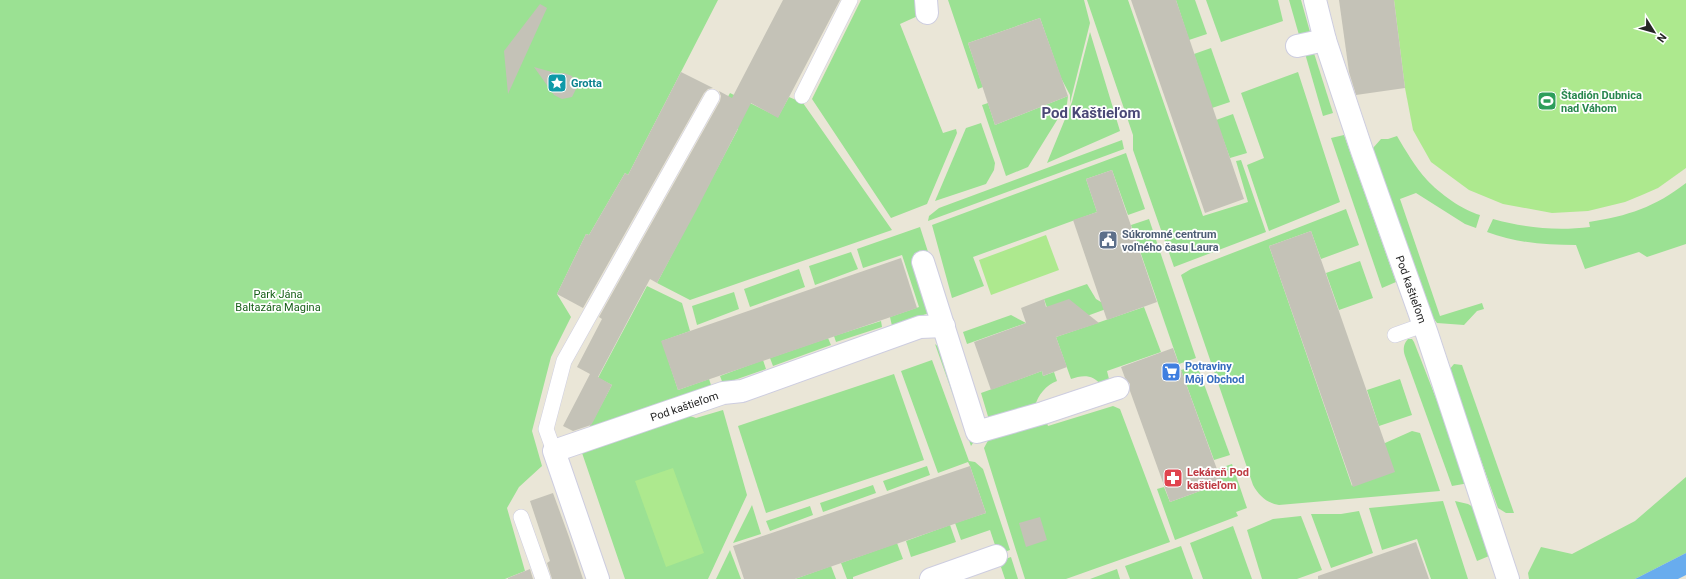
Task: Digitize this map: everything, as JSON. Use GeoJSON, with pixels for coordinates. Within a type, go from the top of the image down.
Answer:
{"type":"FeatureCollection","features":[{"type":"Feature","properties":{"kind":"street","name":"Pod kaštieľom"},"geometry":{"type":"LineString","coordinates":[[1316,0],[1325,40],[1508,579]]}},
{"type":"Feature","properties":{"kind":"street"},"geometry":{"type":"LineString","coordinates":[[1297,46],[1325,40]]}},
{"type":"Feature","properties":{"kind":"street"},"geometry":{"type":"LineString","coordinates":[[923,262],[976,432],[1043,413],[1118,388]]}},
{"type":"Feature","properties":{"kind":"street","name":"Pod kaštieľom"},"geometry":{"type":"LineString","coordinates":[[554,451],[723,393],[742,391],[920,327],[944,326]]}},
{"type":"Feature","properties":{"kind":"street"},"geometry":{"type":"LineString","coordinates":[[554,451],[598,579]]}},
{"type":"Feature","properties":{"kind":"street"},"geometry":{"type":"LineString","coordinates":[[931,579],[996,556]]}},
{"type":"Feature","properties":{"kind":"lane"},"geometry":{"type":"LineString","coordinates":[[802,96],[850,0]]}},
{"type":"Feature","properties":{"kind":"lane"},"geometry":{"type":"LineString","coordinates":[[554,451],[546,429],[564,361],[712,98]]}},
{"type":"Feature","properties":{"kind":"lane"},"geometry":{"type":"LineString","coordinates":[[1395,335],[1423,325]]}},
{"type":"Feature","properties":{"kind":"lane"},"geometry":{"type":"LineString","coordinates":[[521,517],[543,579]]}},
{"type":"Feature","properties":{"kind":"green space","name":"Park Jána Baltazára Magina"},"geometry":{"type":"Polygon","coordinates":[[[0,0],[718,0],[628,175],[625,173],[589,235],[586,234],[557,294],[571,317],[551,357],[532,431],[542,466],[519,487],[507,508],[525,571],[505,579],[0,579],[0,0]]]}},
{"type":"Feature","properties":{"kind":"green space"},"geometry":{"type":"Polygon","coordinates":[[[861,0],[916,0],[920,15],[900,24],[943,133],[956,129],[957,133],[927,204],[891,218],[812,99],[861,0]]]}},
{"type":"Feature","properties":{"kind":"green space"},"geometry":{"type":"Polygon","coordinates":[[[948,0],[1084,0],[1090,23],[1070,103],[1070,95],[1061,78],[1040,18],[968,43],[983,87],[978,89],[948,0]]]}},
{"type":"Feature","properties":{"kind":"green space"},"geometry":{"type":"Polygon","coordinates":[[[1087,0],[1128,0],[1203,216],[1248,202],[1236,161],[1241,160],[1266,232],[1174,267],[1133,150],[1133,135],[1087,0]]]}},
{"type":"Feature","properties":{"kind":"green space"},"geometry":{"type":"Polygon","coordinates":[[[1176,0],[1195,0],[1207,34],[1189,40],[1176,0]]]}},
{"type":"Feature","properties":{"kind":"green space"},"geometry":{"type":"Polygon","coordinates":[[[1206,0],[1278,0],[1283,21],[1221,42],[1206,0]]]}},
{"type":"Feature","properties":{"kind":"green space"},"geometry":{"type":"Polygon","coordinates":[[[1289,0],[1301,0],[1310,32],[1299,35],[1289,0]]]}},
{"type":"Feature","properties":{"kind":"green space","name":"Štadión Dubnica nad Váhom"},"geometry":{"type":"Polygon","coordinates":[[[1394,0],[1686,0],[1686,168],[1658,188],[1625,202],[1588,211],[1552,213],[1503,204],[1469,190],[1431,162],[1413,130],[1405,88],[1394,0]]]}},
{"type":"Feature","properties":{"kind":"green space"},"geometry":{"type":"Polygon","coordinates":[[[1090,32],[1120,131],[1047,163],[1072,102],[1090,32]]]}},
{"type":"Feature","properties":{"kind":"green space"},"geometry":{"type":"Polygon","coordinates":[[[1211,48],[1230,102],[1212,108],[1194,54],[1211,48]]]}},
{"type":"Feature","properties":{"kind":"green space"},"geometry":{"type":"Polygon","coordinates":[[[1304,50],[1313,50],[1333,113],[1323,116],[1304,50]]]}},
{"type":"Feature","properties":{"kind":"green space"},"geometry":{"type":"Polygon","coordinates":[[[1298,72],[1340,202],[1269,231],[1247,165],[1264,158],[1241,93],[1298,72]]]}},
{"type":"Feature","properties":{"kind":"green space"},"geometry":{"type":"Polygon","coordinates":[[[730,93],[778,117],[789,97],[803,103],[892,230],[690,300],[657,283],[738,129],[717,117],[730,93]]]}},
{"type":"Feature","properties":{"kind":"green space"},"geometry":{"type":"Polygon","coordinates":[[[1068,96],[1067,104],[1028,167],[1006,176],[982,105],[988,103],[995,125],[1068,96]]]}},
{"type":"Feature","properties":{"kind":"green space"},"geometry":{"type":"Polygon","coordinates":[[[1233,114],[1247,153],[1230,158],[1216,120],[1233,114]]]}},
{"type":"Feature","properties":{"kind":"green space"},"geometry":{"type":"Polygon","coordinates":[[[981,123],[995,163],[994,170],[986,184],[935,201],[966,128],[981,123]]]}},
{"type":"Feature","properties":{"kind":"green space"},"geometry":{"type":"Polygon","coordinates":[[[1344,135],[1396,282],[1382,288],[1331,138],[1344,135]]]}},
{"type":"Feature","properties":{"kind":"green space"},"geometry":{"type":"Polygon","coordinates":[[[1397,136],[1415,164],[1432,185],[1458,205],[1480,215],[1476,228],[1465,224],[1416,193],[1400,199],[1440,316],[1482,303],[1484,309],[1477,311],[1464,325],[1437,323],[1432,316],[1373,148],[1381,139],[1388,139],[1397,136]]]}},
{"type":"Feature","properties":{"kind":"green space"},"geometry":{"type":"Polygon","coordinates":[[[1122,140],[1124,149],[928,221],[929,216],[939,208],[1122,140]]]}},
{"type":"Feature","properties":{"kind":"green space"},"geometry":{"type":"Polygon","coordinates":[[[1126,153],[1145,209],[1128,215],[1112,170],[1086,179],[1097,212],[973,257],[984,286],[952,298],[932,225],[1126,153]]]}},
{"type":"Feature","properties":{"kind":"green space"},"geometry":{"type":"Polygon","coordinates":[[[1686,183],[1686,244],[1647,257],[1639,252],[1585,269],[1576,245],[1531,243],[1509,239],[1487,232],[1493,219],[1517,225],[1553,229],[1590,227],[1589,222],[1616,217],[1640,209],[1663,198],[1686,183]]]}},
{"type":"Feature","properties":{"kind":"green space"},"geometry":{"type":"Polygon","coordinates":[[[1346,209],[1359,245],[1321,259],[1311,231],[1269,246],[1352,486],[1385,443],[1412,431],[1420,433],[1440,491],[1279,505],[1271,503],[1264,498],[1253,485],[1181,275],[1191,269],[1346,209]]]}},
{"type":"Feature","properties":{"kind":"green space"},"geometry":{"type":"Polygon","coordinates":[[[1149,219],[1196,358],[1179,364],[1131,225],[1149,219]]]}},
{"type":"Feature","properties":{"kind":"green space"},"geometry":{"type":"Polygon","coordinates":[[[920,227],[930,258],[929,313],[892,326],[890,317],[919,307],[902,255],[863,268],[857,249],[920,227]]]}},
{"type":"Feature","properties":{"kind":"green space"},"geometry":{"type":"Polygon","coordinates":[[[1046,235],[1059,270],[991,295],[979,260],[1046,235]]]}},
{"type":"Feature","properties":{"kind":"green space"},"geometry":{"type":"Polygon","coordinates":[[[851,252],[858,269],[815,285],[809,266],[851,252]]]}},
{"type":"Feature","properties":{"kind":"green space"},"geometry":{"type":"Polygon","coordinates":[[[1360,261],[1373,298],[1339,310],[1326,273],[1360,261]]]}},
{"type":"Feature","properties":{"kind":"green space"},"geometry":{"type":"Polygon","coordinates":[[[799,269],[805,287],[750,307],[744,289],[799,269]]]}},
{"type":"Feature","properties":{"kind":"green space"},"geometry":{"type":"Polygon","coordinates":[[[1087,284],[1096,299],[1101,302],[1128,301],[1054,328],[1044,299],[1087,284]]]}},
{"type":"Feature","properties":{"kind":"green space"},"geometry":{"type":"Polygon","coordinates":[[[647,286],[682,303],[690,331],[662,341],[678,390],[709,379],[713,391],[584,437],[612,385],[598,378],[647,286]]]}},
{"type":"Feature","properties":{"kind":"green space"},"geometry":{"type":"Polygon","coordinates":[[[734,292],[739,309],[697,325],[692,306],[734,292]]]}},
{"type":"Feature","properties":{"kind":"green space"},"geometry":{"type":"Polygon","coordinates":[[[1144,307],[1161,352],[1107,371],[1109,379],[1107,384],[1101,385],[1098,381],[1087,376],[1071,379],[1056,337],[1144,307]]]}},
{"type":"Feature","properties":{"kind":"green space"},"geometry":{"type":"Polygon","coordinates":[[[1011,315],[1026,323],[967,344],[963,332],[1011,315]]]}},
{"type":"Feature","properties":{"kind":"green space"},"geometry":{"type":"Polygon","coordinates":[[[881,321],[882,327],[836,342],[834,336],[881,321]]]}},
{"type":"Feature","properties":{"kind":"green space"},"geometry":{"type":"Polygon","coordinates":[[[828,338],[831,345],[773,366],[770,358],[828,338]]]}},
{"type":"Feature","properties":{"kind":"green space"},"geometry":{"type":"Polygon","coordinates":[[[1408,339],[1412,339],[1414,342],[1469,483],[1452,486],[1405,356],[1404,347],[1408,339]]]}},
{"type":"Feature","properties":{"kind":"green space"},"geometry":{"type":"Polygon","coordinates":[[[935,344],[944,352],[973,443],[971,446],[935,344]]]}},
{"type":"Feature","properties":{"kind":"green space"},"geometry":{"type":"Polygon","coordinates":[[[763,360],[766,369],[723,384],[720,376],[763,360]]]}},
{"type":"Feature","properties":{"kind":"green space"},"geometry":{"type":"Polygon","coordinates":[[[932,360],[969,461],[975,462],[983,469],[1010,550],[998,554],[990,530],[961,540],[955,523],[986,513],[970,466],[968,462],[938,473],[901,371],[932,360]]]}},
{"type":"Feature","properties":{"kind":"green space"},"geometry":{"type":"Polygon","coordinates":[[[1454,364],[1462,365],[1514,513],[1506,513],[1498,508],[1449,370],[1454,364]]]}},
{"type":"Feature","properties":{"kind":"green space"},"geometry":{"type":"Polygon","coordinates":[[[1197,365],[1230,455],[1214,460],[1181,370],[1197,365]]]}},
{"type":"Feature","properties":{"kind":"green space"},"geometry":{"type":"Polygon","coordinates":[[[1042,371],[1043,376],[1054,372],[1057,381],[1049,385],[1043,391],[1035,406],[990,423],[981,393],[1042,371]]]}},
{"type":"Feature","properties":{"kind":"green space"},"geometry":{"type":"Polygon","coordinates":[[[894,374],[924,460],[766,513],[738,426],[894,374]]]}},
{"type":"Feature","properties":{"kind":"green space"},"geometry":{"type":"Polygon","coordinates":[[[1400,379],[1412,415],[1379,426],[1367,390],[1400,379]]]}},
{"type":"Feature","properties":{"kind":"green space"},"geometry":{"type":"Polygon","coordinates":[[[1113,406],[1120,409],[1170,542],[1066,579],[1025,579],[984,448],[991,435],[1046,420],[1048,426],[1113,406]]]}},
{"type":"Feature","properties":{"kind":"green space"},"geometry":{"type":"Polygon","coordinates":[[[723,410],[747,495],[708,579],[625,579],[580,447],[675,411],[696,418],[723,410]]]}},
{"type":"Feature","properties":{"kind":"green space"},"geometry":{"type":"Polygon","coordinates":[[[1232,464],[1247,508],[1236,512],[1238,516],[1175,540],[1157,489],[1164,487],[1170,502],[1222,483],[1217,469],[1232,464]]]}},
{"type":"Feature","properties":{"kind":"green space"},"geometry":{"type":"Polygon","coordinates":[[[927,466],[930,475],[887,491],[883,481],[927,466]]]}},
{"type":"Feature","properties":{"kind":"green space"},"geometry":{"type":"Polygon","coordinates":[[[673,468],[704,553],[666,567],[635,481],[673,468]]]}},
{"type":"Feature","properties":{"kind":"green space"},"geometry":{"type":"Polygon","coordinates":[[[1686,477],[1686,553],[1635,579],[1529,579],[1528,573],[1541,547],[1572,554],[1635,521],[1686,477]]]}},
{"type":"Feature","properties":{"kind":"green space"},"geometry":{"type":"Polygon","coordinates":[[[873,485],[876,493],[823,512],[820,503],[873,485]]]}},
{"type":"Feature","properties":{"kind":"green space"},"geometry":{"type":"Polygon","coordinates":[[[1443,501],[1468,579],[1431,579],[1417,539],[1382,550],[1369,508],[1443,501]]]}},
{"type":"Feature","properties":{"kind":"green space"},"geometry":{"type":"Polygon","coordinates":[[[1455,501],[1468,504],[1473,507],[1489,556],[1477,561],[1455,501]]]}},
{"type":"Feature","properties":{"kind":"green space"},"geometry":{"type":"Polygon","coordinates":[[[752,505],[761,534],[733,543],[752,505]]]}},
{"type":"Feature","properties":{"kind":"green space"},"geometry":{"type":"Polygon","coordinates":[[[810,506],[813,515],[770,531],[766,521],[810,506]]]}},
{"type":"Feature","properties":{"kind":"green space"},"geometry":{"type":"Polygon","coordinates":[[[1359,511],[1373,553],[1331,568],[1311,514],[1341,514],[1359,511]]]}},
{"type":"Feature","properties":{"kind":"green space"},"geometry":{"type":"Polygon","coordinates":[[[1301,516],[1322,570],[1297,579],[1262,579],[1247,530],[1273,519],[1301,516]]]}},
{"type":"Feature","properties":{"kind":"green space"},"geometry":{"type":"Polygon","coordinates":[[[950,525],[956,542],[911,557],[906,541],[950,525]]]}},
{"type":"Feature","properties":{"kind":"green space"},"geometry":{"type":"Polygon","coordinates":[[[1233,526],[1252,579],[1203,579],[1190,543],[1233,526]]]}},
{"type":"Feature","properties":{"kind":"green space"},"geometry":{"type":"Polygon","coordinates":[[[897,543],[903,559],[853,577],[853,579],[847,579],[841,563],[897,543]]]}},
{"type":"Feature","properties":{"kind":"green space"},"geometry":{"type":"Polygon","coordinates":[[[1181,546],[1193,579],[1130,579],[1125,566],[1181,546]]]}},
{"type":"Feature","properties":{"kind":"green space"},"geometry":{"type":"Polygon","coordinates":[[[730,550],[741,579],[716,579],[730,550]]]}},
{"type":"Feature","properties":{"kind":"green space"},"geometry":{"type":"Polygon","coordinates":[[[1011,557],[1018,579],[1005,579],[999,561],[1011,557]]]}},
{"type":"Feature","properties":{"kind":"green space"},"geometry":{"type":"Polygon","coordinates":[[[831,566],[836,579],[795,579],[831,566]]]}},
{"type":"Feature","properties":{"kind":"green space"},"geometry":{"type":"Polygon","coordinates":[[[1117,569],[1120,579],[1090,579],[1117,569]]]}},
{"type":"Feature","properties":{"kind":"water"},"geometry":{"type":"Polygon","coordinates":[[[1686,553],[1686,575],[1678,579],[1635,579],[1686,553]]]}},
{"type":"Feature","properties":{"kind":"building"},"geometry":{"type":"Polygon","coordinates":[[[783,0],[840,0],[778,118],[751,103],[696,211],[657,283],[650,279],[598,377],[612,385],[593,422],[591,425],[573,431],[563,426],[590,374],[577,367],[602,319],[599,317],[720,101],[721,96],[719,91],[732,98],[783,0]]]}},
{"type":"Feature","properties":{"kind":"building"},"geometry":{"type":"Polygon","coordinates":[[[1131,0],[1176,0],[1244,199],[1205,213],[1131,0]]]}},
{"type":"Feature","properties":{"kind":"building"},"geometry":{"type":"Polygon","coordinates":[[[1339,0],[1394,0],[1405,88],[1356,95],[1349,72],[1339,0]]]}},
{"type":"Feature","properties":{"kind":"building"},"geometry":{"type":"Polygon","coordinates":[[[540,4],[547,8],[508,94],[504,51],[540,4]]]}},
{"type":"Feature","properties":{"kind":"building"},"geometry":{"type":"Polygon","coordinates":[[[1040,18],[1068,96],[995,125],[968,43],[1040,18]]]}},
{"type":"Feature","properties":{"kind":"building"},"geometry":{"type":"Polygon","coordinates":[[[534,67],[572,76],[576,89],[572,97],[562,99],[554,95],[534,67]]]}},
{"type":"Feature","properties":{"kind":"building"},"geometry":{"type":"Polygon","coordinates":[[[681,72],[713,88],[708,89],[704,93],[583,308],[557,294],[586,234],[589,235],[625,173],[628,175],[681,72]]]}},
{"type":"Feature","properties":{"kind":"building","name":"Súkromné centrum voľného času Laura"},"geometry":{"type":"Polygon","coordinates":[[[1112,170],[1157,302],[1107,320],[1073,220],[1097,212],[1086,179],[1112,170]]]}},
{"type":"Feature","properties":{"kind":"building"},"geometry":{"type":"Polygon","coordinates":[[[1311,231],[1395,472],[1353,487],[1269,246],[1311,231]]]}},
{"type":"Feature","properties":{"kind":"building"},"geometry":{"type":"Polygon","coordinates":[[[901,258],[917,308],[678,390],[661,341],[901,258]]]}},
{"type":"Feature","properties":{"kind":"building"},"geometry":{"type":"Polygon","coordinates":[[[1044,299],[1046,307],[1069,299],[1099,323],[1056,337],[1067,367],[1043,376],[1042,371],[991,390],[974,342],[1026,323],[1021,308],[1044,299]]]}},
{"type":"Feature","properties":{"kind":"building"},"geometry":{"type":"Polygon","coordinates":[[[1173,348],[1222,483],[1170,502],[1130,391],[1130,384],[1125,378],[1121,367],[1173,348]]]}},
{"type":"Feature","properties":{"kind":"building"},"geometry":{"type":"Polygon","coordinates":[[[970,466],[986,513],[795,579],[744,579],[733,546],[970,466]]]}},
{"type":"Feature","properties":{"kind":"building"},"geometry":{"type":"Polygon","coordinates":[[[553,493],[583,579],[552,579],[547,563],[550,561],[530,501],[553,493]]]}},
{"type":"Feature","properties":{"kind":"building"},"geometry":{"type":"Polygon","coordinates":[[[1040,517],[1047,540],[1026,547],[1019,523],[1040,517]]]}},
{"type":"Feature","properties":{"kind":"building"},"geometry":{"type":"Polygon","coordinates":[[[1416,542],[1429,579],[1318,579],[1318,576],[1416,542]]]}},
{"type":"Feature","properties":{"kind":"building"},"geometry":{"type":"Polygon","coordinates":[[[530,569],[533,579],[508,579],[508,578],[530,569]]]}},
{"type":"Feature","properties":{"kind":"place","name":"Grotta"},"geometry":{"type":"Point","coordinates":[557,83]}},
{"type":"Feature","properties":{"kind":"place","name":"Štadión Dubnica nad Váhom"},"geometry":{"type":"Point","coordinates":[1547,101]}},
{"type":"Feature","properties":{"kind":"place","name":"Súkromné centrum voľného času Laura"},"geometry":{"type":"Point","coordinates":[1108,240]}},
{"type":"Feature","properties":{"kind":"place","name":"Potraviny Môj Obchod"},"geometry":{"type":"Point","coordinates":[1171,372]}},
{"type":"Feature","properties":{"kind":"place","name":"Lekáreň Pod kaštieľom"},"geometry":{"type":"Point","coordinates":[1173,478]}},
{"type":"Feature","properties":{"kind":"district","name":"Pod Kaštieľom"},"geometry":{"type":"Point","coordinates":[1091,113]}}]}
